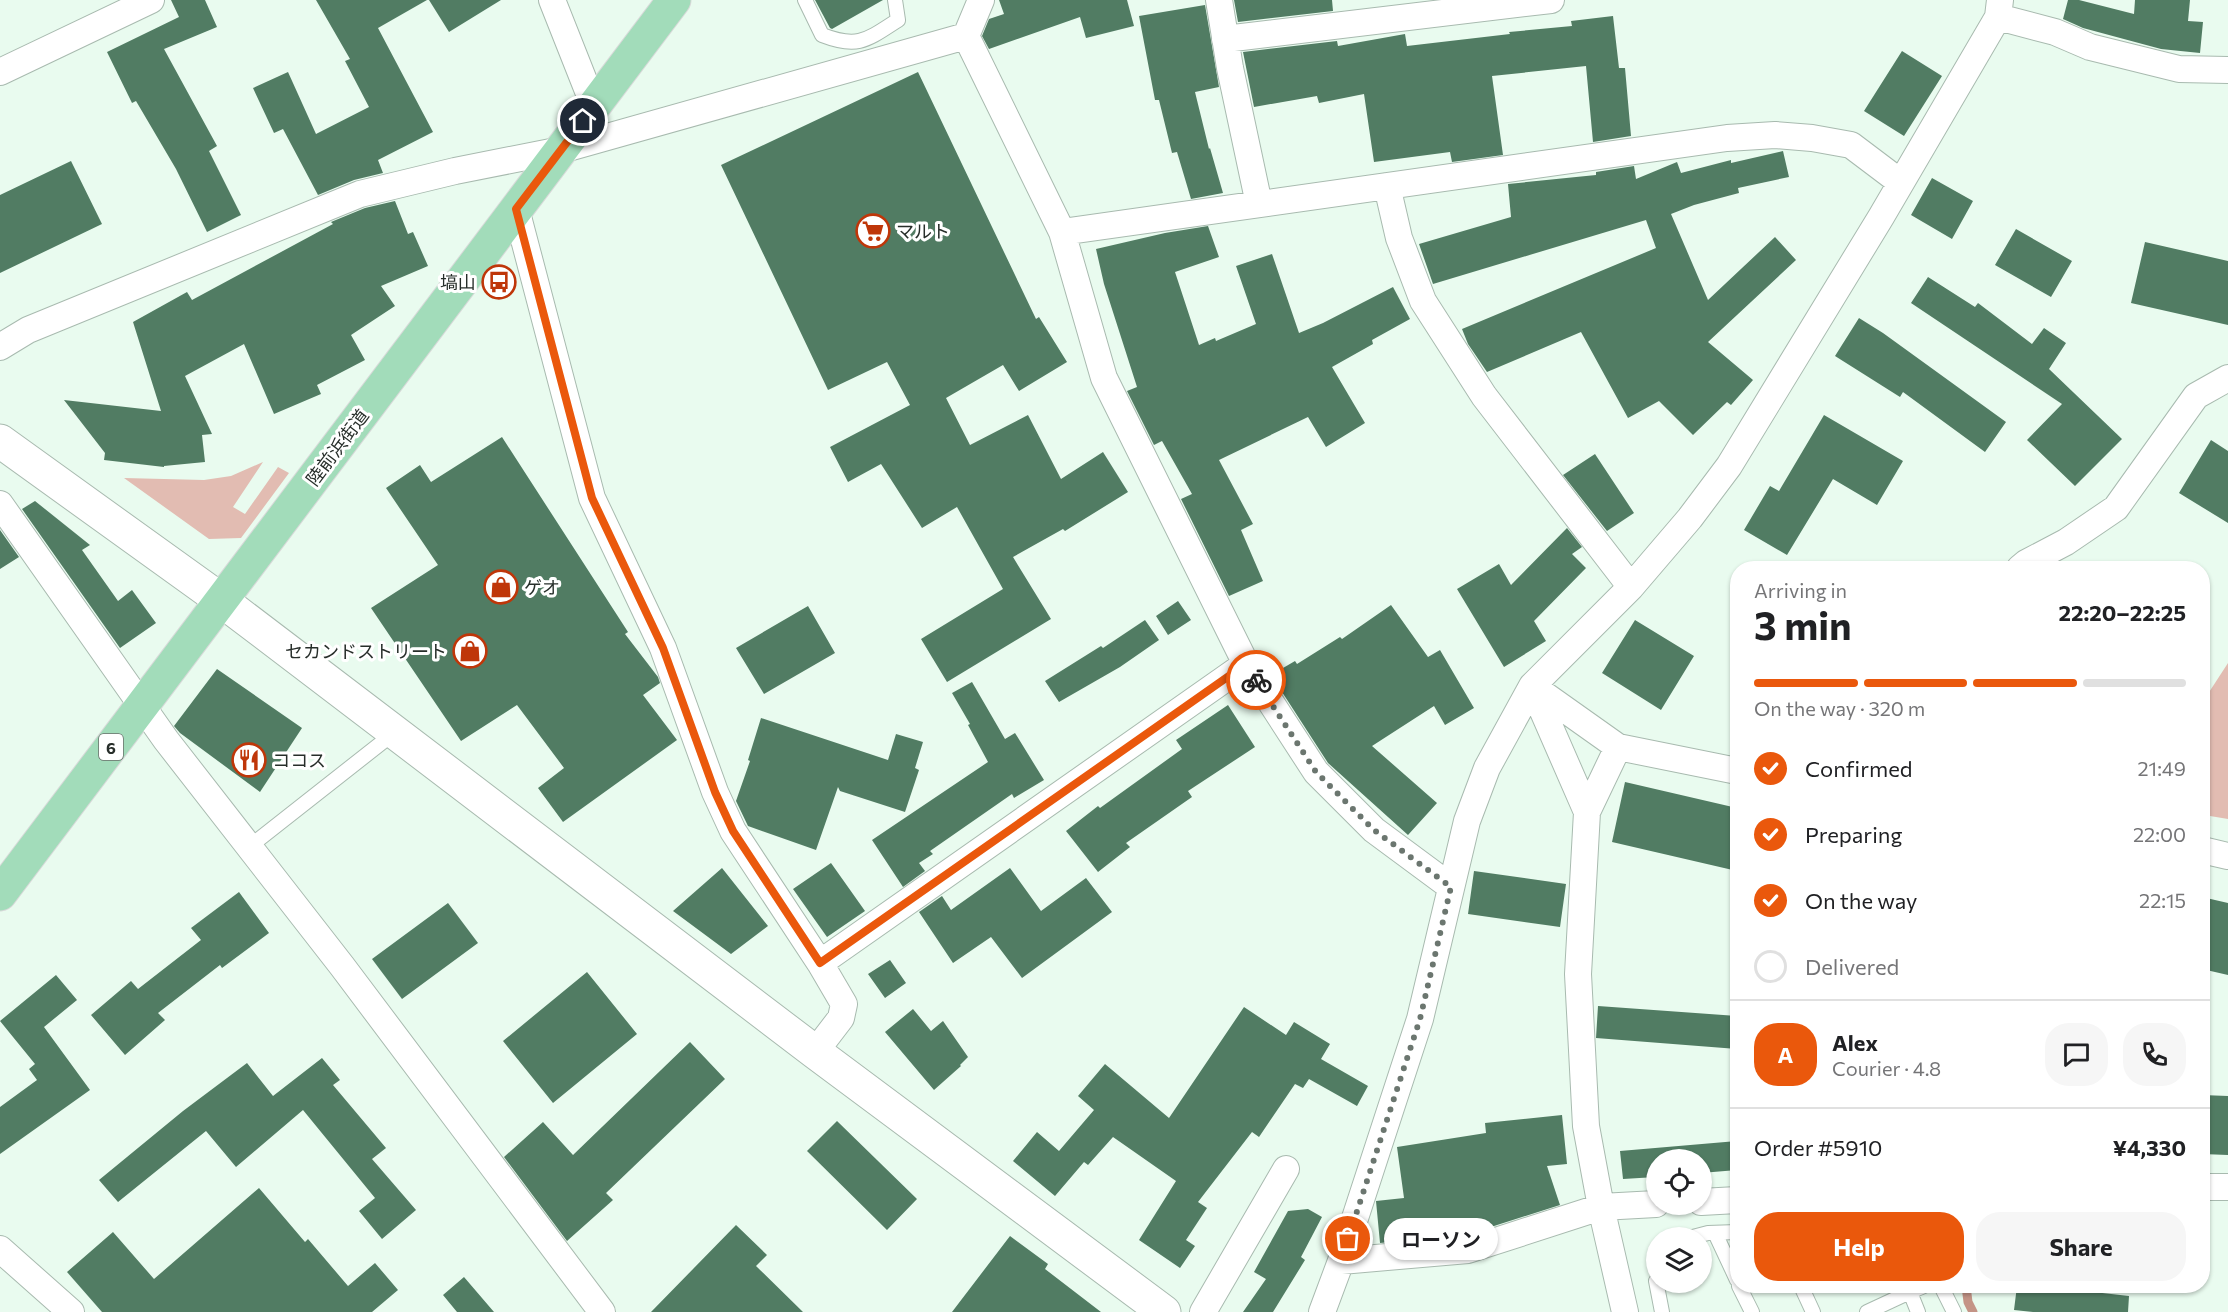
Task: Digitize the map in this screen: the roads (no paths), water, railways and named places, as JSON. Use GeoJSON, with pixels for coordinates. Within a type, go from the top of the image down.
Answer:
{"type":"FeatureCollection","features":[{"type":"Feature","properties":{"kind":"highway","name":"陸前浜街道"},"geometry":{"type":"LineString","coordinates":[[0,894],[674,0]]}},
{"type":"Feature","properties":{"kind":"street"},"geometry":{"type":"LineString","coordinates":[[0,72],[151,0]]}},
{"type":"Feature","properties":{"kind":"street"},"geometry":{"type":"LineString","coordinates":[[552,0],[594,106]]}},
{"type":"Feature","properties":{"kind":"street"},"geometry":{"type":"LineString","coordinates":[[981,0],[966,36],[1062,232],[1104,378],[1246,664],[1316,772],[1374,830],[1451,887]]}},
{"type":"Feature","properties":{"kind":"street"},"geometry":{"type":"LineString","coordinates":[[1219,0],[1259,204]]}},
{"type":"Feature","properties":{"kind":"street"},"geometry":{"type":"LineString","coordinates":[[1225,39],[1551,0]]}},
{"type":"Feature","properties":{"kind":"street"},"geometry":{"type":"LineString","coordinates":[[1322,1312],[1341,1261],[1420,1019],[1467,821],[1487,768],[1532,686],[1631,587],[1690,518],[1729,466],[1875,226],[1999,9],[2090,48],[2179,69],[2228,69]]}},
{"type":"Feature","properties":{"kind":"street"},"geometry":{"type":"LineString","coordinates":[[0,347],[28,330],[360,194],[455,171],[561,150],[966,36]]}},
{"type":"Feature","properties":{"kind":"street"},"geometry":{"type":"LineString","coordinates":[[1062,232],[1727,138],[1775,135],[1812,138],[1851,145],[1900,182]]}},
{"type":"Feature","properties":{"kind":"street"},"geometry":{"type":"LineString","coordinates":[[1387,186],[1399,238],[1423,301],[1484,396],[1631,587]]}},
{"type":"Feature","properties":{"kind":"street"},"geometry":{"type":"LineString","coordinates":[[516,209],[592,498],[663,648],[715,792],[733,831],[820,963],[844,1004],[841,1018],[814,1052]]}},
{"type":"Feature","properties":{"kind":"street"},"geometry":{"type":"LineString","coordinates":[[2030,561],[2066,542],[2116,508],[2196,396],[2228,378]]}},
{"type":"Feature","properties":{"kind":"street"},"geometry":{"type":"LineString","coordinates":[[0,441],[221,600],[814,1052],[1164,1312]]}},
{"type":"Feature","properties":{"kind":"street"},"geometry":{"type":"LineString","coordinates":[[0,504],[142,707],[349,975],[602,1312]]}},
{"type":"Feature","properties":{"kind":"street"},"geometry":{"type":"LineString","coordinates":[[820,963],[1246,664]]}},
{"type":"Feature","properties":{"kind":"street"},"geometry":{"type":"LineString","coordinates":[[1532,686],[1618,747],[1730,770]]}},
{"type":"Feature","properties":{"kind":"street"},"geometry":{"type":"LineString","coordinates":[[1532,686],[1587,812]]}},
{"type":"Feature","properties":{"kind":"street"},"geometry":{"type":"LineString","coordinates":[[1618,747],[1587,812],[1578,974],[1586,1126],[1601,1207],[1625,1312]]}},
{"type":"Feature","properties":{"kind":"street"},"geometry":{"type":"LineString","coordinates":[[2210,852],[2228,856]]}},
{"type":"Feature","properties":{"kind":"street"},"geometry":{"type":"LineString","coordinates":[[1203,1312],[1286,1169]]}},
{"type":"Feature","properties":{"kind":"street"},"geometry":{"type":"LineString","coordinates":[[2210,1187],[2228,1186]]}},
{"type":"Feature","properties":{"kind":"street"},"geometry":{"type":"LineString","coordinates":[[1712,1201],[1730,1200]]}},
{"type":"Feature","properties":{"kind":"street"},"geometry":{"type":"LineString","coordinates":[[1341,1261],[1468,1250],[1601,1207],[1646,1205]]}},
{"type":"Feature","properties":{"kind":"street"},"geometry":{"type":"LineString","coordinates":[[0,1249],[71,1312]]}},
{"type":"Feature","properties":{"kind":"lane"},"geometry":{"type":"LineString","coordinates":[[805,0],[822,35],[843,43],[868,39],[898,20],[896,0]]}},
{"type":"Feature","properties":{"kind":"lane"},"geometry":{"type":"LineString","coordinates":[[249,847],[394,733]]}},
{"type":"Feature","properties":{"kind":"lane"},"geometry":{"type":"LineString","coordinates":[[1712,1234],[1730,1232]]}},
{"type":"Feature","properties":{"kind":"lane"},"geometry":{"type":"LineString","coordinates":[[1715,1233],[1730,1265]]}},
{"type":"Feature","properties":{"kind":"lane"},"geometry":{"type":"LineString","coordinates":[[1658,1293],[1662,1312]]}},
{"type":"Feature","properties":{"kind":"lane"},"geometry":{"type":"LineString","coordinates":[[1742,1293],[1752,1312]]}},
{"type":"Feature","properties":{"kind":"lane"},"geometry":{"type":"LineString","coordinates":[[1804,1293],[1813,1312]]}},
{"type":"Feature","properties":{"kind":"lane"},"geometry":{"type":"LineString","coordinates":[[1868,1312],[1904,1293]]}},
{"type":"Feature","properties":{"kind":"lane"},"geometry":{"type":"LineString","coordinates":[[1915,1293],[1918,1312]]}},
{"type":"Feature","properties":{"kind":"lane"},"geometry":{"type":"LineString","coordinates":[[1944,1293],[1954,1312]]}},
{"type":"Feature","properties":{"kind":"waterway"},"geometry":{"type":"LineString","coordinates":[[1967,1293],[1973,1312]]}},
{"type":"Feature","properties":{"kind":"place","name":"マルト"},"geometry":{"type":"Point","coordinates":[873,231]}},
{"type":"Feature","properties":{"kind":"place","name":"塙山"},"geometry":{"type":"Point","coordinates":[499,282]}},
{"type":"Feature","properties":{"kind":"place","name":"ゲオ"},"geometry":{"type":"Point","coordinates":[501,587]}},
{"type":"Feature","properties":{"kind":"place","name":"セカンドストリート"},"geometry":{"type":"Point","coordinates":[470,651]}},
{"type":"Feature","properties":{"kind":"place","name":"ココス"},"geometry":{"type":"Point","coordinates":[249,760]}},
{"type":"Feature","properties":{"kind":"place","name":"ローソン"},"geometry":{"type":"Point","coordinates":[1348,1239]}}]}
